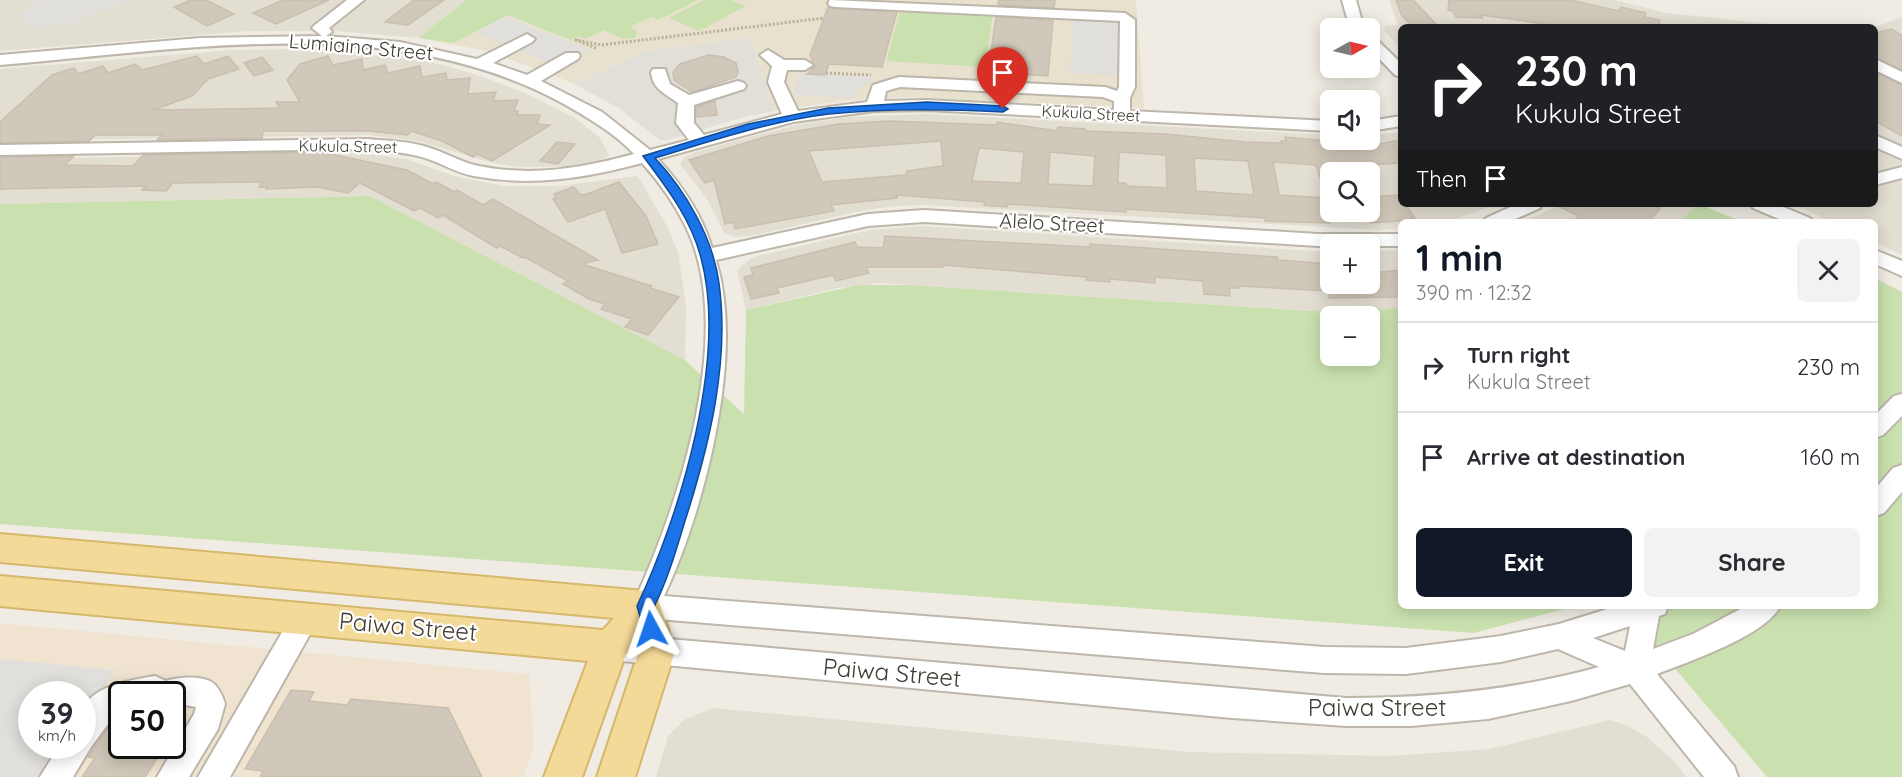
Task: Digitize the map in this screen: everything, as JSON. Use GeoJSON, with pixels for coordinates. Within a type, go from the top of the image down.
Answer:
{"type":"FeatureCollection","features":[{"type":"Feature","properties":{"kind":"main road","name":"Paiwa Street"},"geometry":{"type":"LineString","coordinates":[[0,548],[645,606]]}},
{"type":"Feature","properties":{"kind":"main road","name":"Paiwa Street"},"geometry":{"type":"LineString","coordinates":[[0,591],[611,647]]}},
{"type":"Feature","properties":{"kind":"main road","name":"Lumiaina Street"},"geometry":{"type":"LineString","coordinates":[[564,777],[611,647],[645,606]]}},
{"type":"Feature","properties":{"kind":"main road"},"geometry":{"type":"LineString","coordinates":[[616,777],[657,651],[645,606]]}},
{"type":"Feature","properties":{"kind":"street"},"geometry":{"type":"LineString","coordinates":[[1349,0],[1355,18]]}},
{"type":"Feature","properties":{"kind":"street"},"geometry":{"type":"LineString","coordinates":[[320,36],[332,28],[353,3]]}},
{"type":"Feature","properties":{"kind":"street"},"geometry":{"type":"LineString","coordinates":[[835,3],[1125,17],[1128,20],[1127,87],[1122,106]]}},
{"type":"Feature","properties":{"kind":"street","name":"Lumiaina Street"},"geometry":{"type":"LineString","coordinates":[[0,60],[214,42],[320,36],[398,46],[482,63],[530,80],[583,107],[618,130],[665,174],[688,210],[707,256],[713,282],[716,329],[705,424],[697,459],[657,584],[645,606]]}},
{"type":"Feature","properties":{"kind":"street"},"geometry":{"type":"LineString","coordinates":[[482,63],[527,39]]}},
{"type":"Feature","properties":{"kind":"street"},"geometry":{"type":"LineString","coordinates":[[1380,51],[1398,69]]}},
{"type":"Feature","properties":{"kind":"street"},"geometry":{"type":"LineString","coordinates":[[530,80],[572,56]]}},
{"type":"Feature","properties":{"kind":"street"},"geometry":{"type":"LineString","coordinates":[[792,117],[776,82],[774,60],[805,65]]}},
{"type":"Feature","properties":{"kind":"street"},"geometry":{"type":"LineString","coordinates":[[1878,66],[1902,78]]}},
{"type":"Feature","properties":{"kind":"street"},"geometry":{"type":"LineString","coordinates":[[659,72],[659,82],[663,89],[682,97],[686,102],[685,123],[699,141]]}},
{"type":"Feature","properties":{"kind":"street"},"geometry":{"type":"LineString","coordinates":[[686,102],[738,86]]}},
{"type":"Feature","properties":{"kind":"street","name":"Kukula Street"},"geometry":{"type":"LineString","coordinates":[[0,150],[368,144],[422,151],[474,171],[536,178],[580,173],[792,117],[874,106],[1122,106],[1320,125]]}},
{"type":"Feature","properties":{"kind":"street"},"geometry":{"type":"LineString","coordinates":[[1380,125],[1398,122]]}},
{"type":"Feature","properties":{"kind":"street"},"geometry":{"type":"LineString","coordinates":[[1878,142],[1902,154]]}},
{"type":"Feature","properties":{"kind":"street"},"geometry":{"type":"LineString","coordinates":[[1878,179],[1902,172]]}},
{"type":"Feature","properties":{"kind":"street"},"geometry":{"type":"LineString","coordinates":[[1500,219],[1526,207]]}},
{"type":"Feature","properties":{"kind":"street"},"geometry":{"type":"LineString","coordinates":[[1767,207],[1796,219]]}},
{"type":"Feature","properties":{"kind":"street","name":"Alelo Street"},"geometry":{"type":"LineString","coordinates":[[707,256],[868,220],[924,216],[1318,240],[1398,240]]}},
{"type":"Feature","properties":{"kind":"street"},"geometry":{"type":"LineString","coordinates":[[1878,257],[1902,269]]}},
{"type":"Feature","properties":{"kind":"street"},"geometry":{"type":"LineString","coordinates":[[1878,426],[1902,402]]}},
{"type":"Feature","properties":{"kind":"street"},"geometry":{"type":"LineString","coordinates":[[1878,503],[1902,475]]}},
{"type":"Feature","properties":{"kind":"street","name":"Paiwa Street"},"geometry":{"type":"LineString","coordinates":[[645,606],[1324,660],[1406,661],[1501,649],[1559,636],[1648,609]]}},
{"type":"Feature","properties":{"kind":"street"},"geometry":{"type":"LineString","coordinates":[[1636,669],[1651,609]]}},
{"type":"Feature","properties":{"kind":"street","name":"Paiwa Street"},"geometry":{"type":"LineString","coordinates":[[611,647],[1220,703],[1346,712],[1411,712],[1488,705],[1570,688],[1636,669],[1703,643],[1746,621],[1763,609]]}},
{"type":"Feature","properties":{"kind":"street"},"geometry":{"type":"LineString","coordinates":[[213,777],[305,618]]}},
{"type":"Feature","properties":{"kind":"street"},"geometry":{"type":"LineString","coordinates":[[1559,636],[1636,669],[1723,777]]}},
{"type":"Feature","properties":{"kind":"street"},"geometry":{"type":"LineString","coordinates":[[186,693],[203,693],[211,704],[208,719],[186,754]]}},
{"type":"Feature","properties":{"kind":"street"},"geometry":{"type":"LineString","coordinates":[[96,725],[108,716]]}},
{"type":"Feature","properties":{"kind":"street"},"geometry":{"type":"LineString","coordinates":[[55,777],[67,759]]}},
{"type":"Feature","properties":{"kind":"street"},"geometry":{"type":"LineString","coordinates":[[172,777],[183,759]]}},
{"type":"Feature","properties":{"kind":"path"},"geometry":{"type":"LineString","coordinates":[[602,45],[596,48],[576,40],[602,45],[824,18]]}},
{"type":"Feature","properties":{"kind":"path"},"geometry":{"type":"LineString","coordinates":[[826,73],[872,75]]}},
{"type":"Feature","properties":{"kind":"shaded area"},"geometry":{"type":"Polygon","coordinates":[[[0,0],[466,0],[419,38],[336,31],[249,31],[0,51],[0,0]]]}},
{"type":"Feature","properties":{"kind":"shaded area"},"geometry":{"type":"Polygon","coordinates":[[[43,0],[129,0],[61,27],[55,23],[41,29],[16,14],[30,8],[26,6],[43,0]]]}},
{"type":"Feature","properties":{"kind":"shaded area"},"geometry":{"type":"Polygon","coordinates":[[[466,0],[1136,0],[1144,108],[908,97],[849,100],[774,111],[751,37],[642,52],[575,84],[492,52],[419,38],[466,0]]]}},
{"type":"Feature","properties":{"kind":"shaded area"},"geometry":{"type":"Polygon","coordinates":[[[1389,0],[1613,0],[1667,13],[1772,24],[1398,24],[1389,0]]]}},
{"type":"Feature","properties":{"kind":"shaded area"},"geometry":{"type":"Polygon","coordinates":[[[506,17],[590,50],[561,67],[476,32],[506,17]]]}},
{"type":"Feature","properties":{"kind":"shaded area"},"geometry":{"type":"Polygon","coordinates":[[[1073,17],[1133,21],[1134,70],[1116,69],[1116,76],[1070,73],[1073,17]]]}},
{"type":"Feature","properties":{"kind":"shaded area"},"geometry":{"type":"Polygon","coordinates":[[[1902,17],[1902,255],[1878,243],[1878,219],[1826,219],[1800,207],[1878,207],[1878,26],[1902,17]]]}},
{"type":"Feature","properties":{"kind":"shaded area"},"geometry":{"type":"Polygon","coordinates":[[[1398,25],[1398,46],[1384,30],[1386,26],[1398,25]]]}},
{"type":"Feature","properties":{"kind":"shaded area"},"geometry":{"type":"Polygon","coordinates":[[[751,37],[774,111],[740,118],[668,140],[660,140],[620,109],[575,84],[642,52],[751,37]]]}},
{"type":"Feature","properties":{"kind":"shaded area"},"geometry":{"type":"Polygon","coordinates":[[[301,49],[406,58],[444,65],[483,77],[525,93],[575,118],[600,138],[609,155],[599,161],[577,166],[518,167],[488,162],[418,141],[369,135],[0,141],[0,69],[232,50],[301,49]]]}},
{"type":"Feature","properties":{"kind":"shaded area"},"geometry":{"type":"Polygon","coordinates":[[[800,73],[870,77],[869,82],[856,92],[854,98],[792,95],[800,73]]]}},
{"type":"Feature","properties":{"kind":"shaded area"},"geometry":{"type":"Polygon","coordinates":[[[927,114],[1320,134],[1320,150],[1380,150],[1380,134],[1398,132],[1398,207],[1489,207],[1455,219],[1398,219],[1398,228],[1380,230],[924,205],[897,206],[865,210],[751,236],[735,237],[724,232],[707,199],[680,164],[684,157],[795,125],[849,117],[927,114]]]}},
{"type":"Feature","properties":{"kind":"shaded area"},"geometry":{"type":"Polygon","coordinates":[[[360,153],[406,159],[454,176],[503,186],[560,186],[636,176],[667,226],[678,252],[686,305],[685,360],[370,196],[0,204],[0,159],[360,153]]]}},
{"type":"Feature","properties":{"kind":"shaded area"},"geometry":{"type":"Polygon","coordinates":[[[1554,207],[1694,207],[1683,219],[1532,219],[1554,207]]]}},
{"type":"Feature","properties":{"kind":"shaded area"},"geometry":{"type":"Polygon","coordinates":[[[921,226],[1320,251],[1320,294],[1380,294],[1380,251],[1398,250],[1398,308],[1320,306],[1320,311],[1310,311],[881,283],[838,288],[746,310],[737,270],[753,257],[870,230],[921,226]]]}},
{"type":"Feature","properties":{"kind":"shaded area"},"geometry":{"type":"Polygon","coordinates":[[[0,623],[529,674],[534,748],[523,777],[0,777],[0,623]]]}},
{"type":"Feature","properties":{"kind":"shaded area"},"geometry":{"type":"Polygon","coordinates":[[[0,659],[115,670],[96,697],[96,681],[18,681],[18,759],[51,759],[38,777],[0,777],[0,659]]]}},
{"type":"Feature","properties":{"kind":"shaded area"},"geometry":{"type":"Polygon","coordinates":[[[713,708],[1190,752],[1389,756],[1489,749],[1610,720],[1626,725],[1647,737],[1677,764],[1686,777],[656,777],[668,736],[684,720],[713,708]]]}},
{"type":"Feature","properties":{"kind":"green space"},"geometry":{"type":"Polygon","coordinates":[[[466,0],[698,0],[658,20],[651,17],[630,27],[637,31],[635,38],[622,39],[604,30],[585,39],[578,36],[571,40],[508,15],[453,43],[419,38],[466,0]]]}},
{"type":"Feature","properties":{"kind":"green space"},"geometry":{"type":"Polygon","coordinates":[[[704,0],[731,0],[746,6],[699,31],[669,18],[704,0]]]}},
{"type":"Feature","properties":{"kind":"green space"},"geometry":{"type":"Polygon","coordinates":[[[901,9],[993,13],[985,67],[886,61],[901,9]]]}},
{"type":"Feature","properties":{"kind":"green space"},"geometry":{"type":"Polygon","coordinates":[[[370,196],[685,360],[744,414],[746,310],[858,285],[910,285],[1320,311],[1320,366],[1380,366],[1380,309],[1398,308],[1398,609],[1564,609],[1474,633],[0,524],[0,204],[370,196]]]}},
{"type":"Feature","properties":{"kind":"green space"},"geometry":{"type":"Polygon","coordinates":[[[1694,207],[1706,207],[1736,219],[1683,219],[1694,207]]]}},
{"type":"Feature","properties":{"kind":"green space"},"geometry":{"type":"Polygon","coordinates":[[[1878,280],[1902,292],[1902,777],[1767,777],[1625,609],[1878,609],[1878,280]]]}},
{"type":"Feature","properties":{"kind":"building"},"geometry":{"type":"Polygon","coordinates":[[[191,0],[206,0],[234,14],[207,26],[174,7],[191,0]]]}},
{"type":"Feature","properties":{"kind":"building"},"geometry":{"type":"Polygon","coordinates":[[[283,0],[329,0],[276,24],[253,13],[283,0]]]}},
{"type":"Feature","properties":{"kind":"building"},"geometry":{"type":"Polygon","coordinates":[[[414,0],[444,0],[408,25],[385,22],[414,0]]]}},
{"type":"Feature","properties":{"kind":"building"},"geometry":{"type":"Polygon","coordinates":[[[999,0],[1055,0],[1054,8],[998,5],[999,0]]]}},
{"type":"Feature","properties":{"kind":"building"},"geometry":{"type":"Polygon","coordinates":[[[1396,0],[1413,0],[1436,24],[1411,24],[1402,16],[1396,0]]]}},
{"type":"Feature","properties":{"kind":"building"},"geometry":{"type":"Polygon","coordinates":[[[1449,0],[1570,0],[1619,11],[1621,7],[1646,13],[1644,17],[1660,20],[1659,24],[1546,24],[1481,15],[1483,18],[1456,17],[1453,11],[1448,10],[1449,0]]]}},
{"type":"Feature","properties":{"kind":"building"},"geometry":{"type":"Polygon","coordinates":[[[828,7],[897,12],[882,67],[829,64],[825,75],[807,74],[815,66],[810,55],[828,7]]]}},
{"type":"Feature","properties":{"kind":"building"},"geometry":{"type":"Polygon","coordinates":[[[996,17],[1053,20],[1048,76],[988,72],[996,17]]]}},
{"type":"Feature","properties":{"kind":"building"},"geometry":{"type":"Polygon","coordinates":[[[1891,29],[1902,35],[1902,70],[1878,58],[1878,32],[1891,29]]]}},
{"type":"Feature","properties":{"kind":"building"},"geometry":{"type":"Polygon","coordinates":[[[709,55],[724,57],[736,63],[738,72],[736,77],[692,92],[674,80],[673,72],[680,64],[709,55]]]}},
{"type":"Feature","properties":{"kind":"building"},"geometry":{"type":"Polygon","coordinates":[[[197,56],[204,64],[228,56],[239,69],[208,79],[192,96],[153,110],[280,108],[276,102],[300,102],[287,80],[300,64],[328,56],[333,65],[362,59],[363,70],[385,65],[388,73],[420,66],[422,77],[446,73],[447,80],[470,78],[468,94],[496,92],[493,101],[518,100],[514,111],[518,111],[517,115],[540,115],[537,124],[550,125],[492,161],[477,154],[473,157],[442,141],[411,131],[408,135],[369,131],[263,131],[262,138],[157,140],[162,135],[95,135],[89,141],[0,143],[0,122],[52,75],[74,68],[78,74],[103,66],[108,73],[135,64],[142,70],[197,56]]]}},
{"type":"Feature","properties":{"kind":"building"},"geometry":{"type":"Polygon","coordinates":[[[262,57],[273,70],[254,76],[244,63],[262,57]]]}},
{"type":"Feature","properties":{"kind":"building"},"geometry":{"type":"Polygon","coordinates":[[[1878,73],[1902,85],[1902,136],[1878,123],[1878,73]]]}},
{"type":"Feature","properties":{"kind":"building"},"geometry":{"type":"Polygon","coordinates":[[[715,101],[717,115],[696,117],[696,107],[715,101]]]}},
{"type":"Feature","properties":{"kind":"building"},"geometry":{"type":"Polygon","coordinates":[[[889,121],[997,125],[997,122],[1057,131],[1058,127],[1085,129],[1085,131],[1165,134],[1245,142],[1282,143],[1281,141],[1286,141],[1285,137],[1320,140],[1320,150],[1380,150],[1380,144],[1398,141],[1398,163],[1320,162],[1320,177],[1316,165],[1273,162],[1279,195],[1320,198],[1320,222],[1330,223],[1265,221],[1265,218],[1126,209],[1126,212],[1007,204],[1007,207],[984,205],[985,202],[897,195],[897,198],[831,205],[834,211],[735,229],[733,222],[725,224],[714,180],[705,183],[689,160],[768,136],[839,124],[889,121]],[[941,141],[809,151],[822,182],[906,175],[907,171],[943,166],[941,141]],[[979,148],[972,181],[1021,183],[1024,152],[979,148]],[[1050,152],[1048,184],[1093,186],[1095,156],[1050,152]],[[1119,152],[1118,183],[1126,183],[1126,186],[1167,188],[1166,155],[1119,152]],[[1194,158],[1196,191],[1254,195],[1248,161],[1194,158]]]}},
{"type":"Feature","properties":{"kind":"building"},"geometry":{"type":"Polygon","coordinates":[[[557,142],[575,144],[558,164],[540,161],[557,142]]]}},
{"type":"Feature","properties":{"kind":"building"},"geometry":{"type":"Polygon","coordinates":[[[320,152],[407,170],[433,184],[437,182],[454,192],[457,190],[483,205],[493,199],[598,260],[582,264],[679,297],[648,335],[625,327],[632,319],[601,309],[605,304],[589,299],[563,284],[568,281],[525,257],[500,246],[497,248],[443,215],[438,218],[420,208],[414,211],[360,183],[348,193],[318,187],[266,189],[267,187],[259,187],[262,182],[173,183],[166,191],[142,190],[146,186],[0,189],[0,157],[74,156],[65,165],[133,166],[143,155],[320,152]]]}},
{"type":"Feature","properties":{"kind":"building"},"geometry":{"type":"Polygon","coordinates":[[[619,182],[646,216],[658,244],[622,253],[605,209],[568,222],[553,199],[556,198],[554,194],[574,187],[579,194],[584,195],[619,182]]]}},
{"type":"Feature","properties":{"kind":"building"},"geometry":{"type":"Polygon","coordinates":[[[1398,195],[1398,207],[1407,207],[1415,219],[1398,219],[1398,221],[1370,223],[1380,222],[1380,196],[1398,195]]]}},
{"type":"Feature","properties":{"kind":"building"},"geometry":{"type":"Polygon","coordinates":[[[1560,207],[1660,208],[1651,219],[1576,219],[1579,216],[1560,207]]]}},
{"type":"Feature","properties":{"kind":"building"},"geometry":{"type":"Polygon","coordinates":[[[885,236],[1090,247],[1090,244],[1277,257],[1278,260],[1320,263],[1320,290],[1239,286],[1240,288],[1229,288],[1230,296],[1204,294],[1203,281],[1155,277],[1155,283],[1110,279],[1110,282],[1086,280],[1086,277],[943,265],[943,267],[866,267],[869,273],[836,281],[833,275],[777,288],[779,293],[751,299],[744,277],[753,275],[751,268],[855,242],[857,247],[883,248],[885,236]]]}},
{"type":"Feature","properties":{"kind":"building"},"geometry":{"type":"Polygon","coordinates":[[[1398,270],[1398,297],[1329,298],[1329,294],[1380,294],[1380,272],[1398,270]]]}},
{"type":"Feature","properties":{"kind":"building"},"geometry":{"type":"Polygon","coordinates":[[[291,690],[314,692],[309,701],[347,705],[351,699],[448,708],[482,777],[260,777],[263,771],[245,769],[291,690]]]}},
{"type":"Feature","properties":{"kind":"building"},"geometry":{"type":"Polygon","coordinates":[[[108,728],[108,759],[157,759],[145,777],[82,777],[96,759],[96,745],[108,728]]]}},
{"type":"Feature","properties":{"kind":"route"},"geometry":{"type":"LineString","coordinates":[[651,629],[645,606],[657,584],[697,459],[705,424],[716,329],[713,282],[707,256],[688,210],[665,174],[648,156],[751,126],[828,111],[874,106],[927,105],[1003,109]]}}]}
